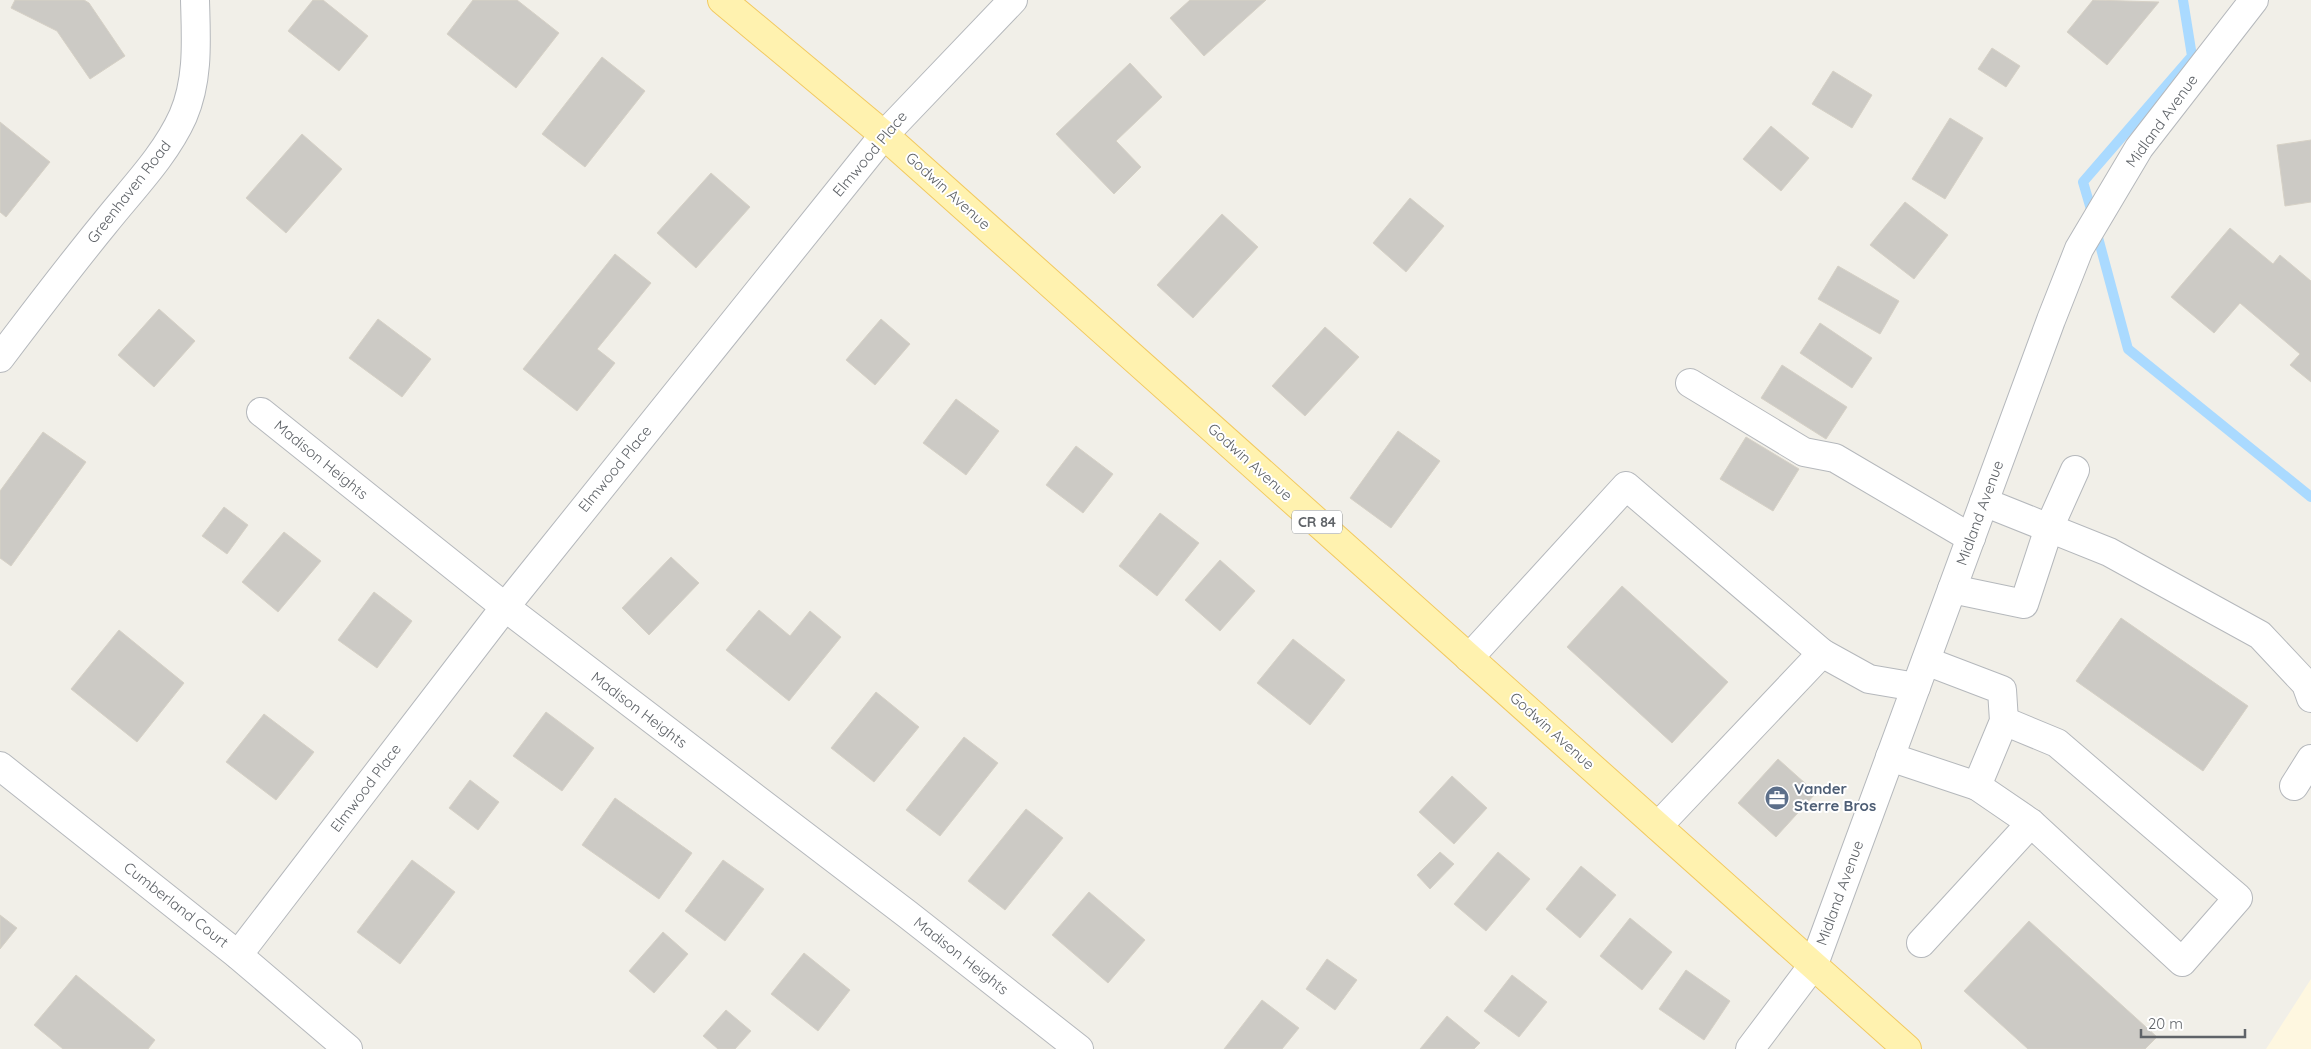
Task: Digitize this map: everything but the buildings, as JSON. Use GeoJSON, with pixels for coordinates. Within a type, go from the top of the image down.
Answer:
{"type":"FeatureCollection","features":[{"type":"Feature","properties":{"kind":"main road","name":"Godwin Avenue"},"geometry":{"type":"LineString","coordinates":[[722,0],[884,134],[1907,1049]]}},
{"type":"Feature","properties":{"kind":"street","name":"Greenhaven Road"},"geometry":{"type":"LineString","coordinates":[[0,358],[68,268],[168,145],[184,115],[195,76],[197,46],[195,0]]}},
{"type":"Feature","properties":{"kind":"street","name":"Elmwood Place"},"geometry":{"type":"LineString","coordinates":[[238,955],[505,607],[884,134],[1013,0]]}},
{"type":"Feature","properties":{"kind":"street","name":"Midland Avenue"},"geometry":{"type":"LineString","coordinates":[[1750,1049],[1814,964],[2079,249],[2139,148],[2254,0]]}},
{"type":"Feature","properties":{"kind":"street"},"geometry":{"type":"LineString","coordinates":[[1690,383],[1804,452],[1835,458],[1971,538]]}},
{"type":"Feature","properties":{"kind":"street","name":"Madison Heights"},"geometry":{"type":"LineString","coordinates":[[261,412],[505,607],[1080,1049]]}},
{"type":"Feature","properties":{"kind":"street"},"geometry":{"type":"LineString","coordinates":[[1952,589],[2024,604],[2048,528],[2075,470]]}},
{"type":"Feature","properties":{"kind":"street"},"geometry":{"type":"LineString","coordinates":[[1469,658],[1626,486],[1822,652],[1869,679],[1916,687]]}},
{"type":"Feature","properties":{"kind":"street"},"geometry":{"type":"LineString","coordinates":[[1984,502],[2109,552],[2260,634],[2306,684],[2311,698]]}},
{"type":"Feature","properties":{"kind":"street"},"geometry":{"type":"LineString","coordinates":[[1658,826],[1822,652]]}},
{"type":"Feature","properties":{"kind":"street"},"geometry":{"type":"LineString","coordinates":[[1926,661],[2002,690],[2004,721],[1977,786]]}},
{"type":"Feature","properties":{"kind":"street"},"geometry":{"type":"LineString","coordinates":[[1890,757],[1977,786],[2031,823],[2182,962],[2238,898],[2058,743],[2004,721]]}},
{"type":"Feature","properties":{"kind":"street"},"geometry":{"type":"LineString","coordinates":[[2294,786],[2311,759]]}},
{"type":"Feature","properties":{"kind":"street","name":"Cumberland Court"},"geometry":{"type":"LineString","coordinates":[[0,766],[238,955],[348,1049]]}},
{"type":"Feature","properties":{"kind":"street"},"geometry":{"type":"LineString","coordinates":[[1921,942],[2031,823]]}},
{"type":"Feature","properties":{"kind":"shaded area"},"geometry":{"type":"Polygon","coordinates":[[[2311,979],[2311,1049],[2266,1049],[2311,979]]]}},
{"type":"Feature","properties":{"kind":"waterway"},"geometry":{"type":"LineString","coordinates":[[2093,216],[2083,182],[2192,56],[2183,0]]}},
{"type":"Feature","properties":{"kind":"waterway"},"geometry":{"type":"LineString","coordinates":[[2096,230],[2128,349],[2311,497]]}},
{"type":"Feature","properties":{"kind":"place","name":"Vander Sterre Bros"},"geometry":{"type":"Point","coordinates":[1777,798]}}]}
